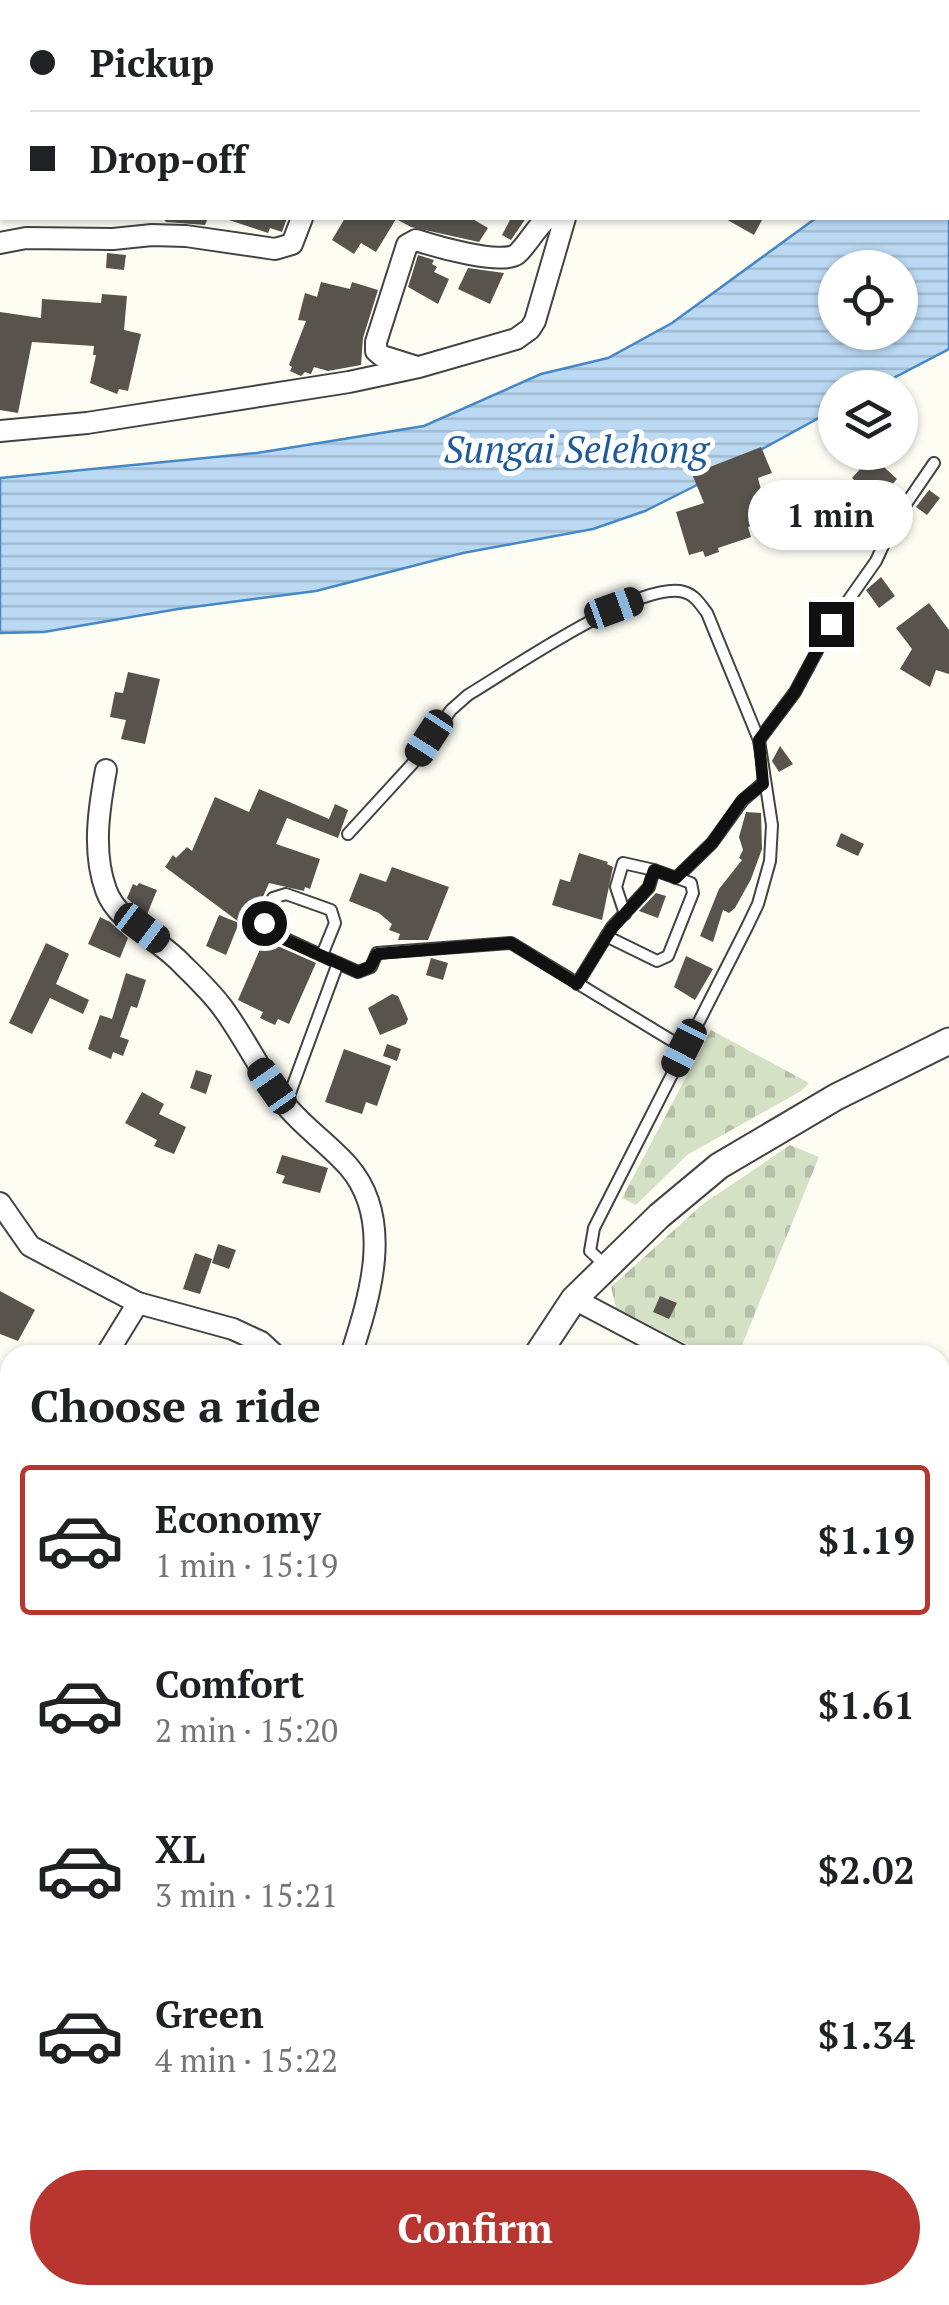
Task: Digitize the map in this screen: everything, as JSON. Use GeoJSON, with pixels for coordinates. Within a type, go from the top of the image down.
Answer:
{"type":"FeatureCollection","features":[{"type":"Feature","properties":{"kind":"street"},"geometry":{"type":"LineString","coordinates":[[0,243],[26,238],[113,239],[152,235],[275,249],[292,244],[301,220]]}},
{"type":"Feature","properties":{"kind":"street"},"geometry":{"type":"LineString","coordinates":[[419,367],[376,351],[407,245],[416,240],[458,252],[509,258],[517,254],[545,220]]}},
{"type":"Feature","properties":{"kind":"street"},"geometry":{"type":"LineString","coordinates":[[0,431],[139,416],[419,367],[516,339],[530,330],[565,220]]}},
{"type":"Feature","properties":{"kind":"street"},"geometry":{"type":"LineString","coordinates":[[106,770],[99,811],[106,892],[118,911],[166,946],[212,996],[286,1105],[349,1168],[369,1202],[375,1248],[354,1345]]}},
{"type":"Feature","properties":{"kind":"street"},"geometry":{"type":"LineString","coordinates":[[544,1345],[574,1299],[659,1216],[719,1166],[836,1097],[949,1040]]}},
{"type":"Feature","properties":{"kind":"street"},"geometry":{"type":"LineString","coordinates":[[0,1203],[30,1246],[138,1303],[233,1328],[264,1345]]}},
{"type":"Feature","properties":{"kind":"street"},"geometry":{"type":"LineString","coordinates":[[574,1299],[661,1345]]}},
{"type":"Feature","properties":{"kind":"street"},"geometry":{"type":"LineString","coordinates":[[112,1345],[138,1303]]}},
{"type":"Feature","properties":{"kind":"lane"},"geometry":{"type":"LineString","coordinates":[[759,740],[795,692],[831,624],[876,561],[895,520],[934,463]]}},
{"type":"Feature","properties":{"kind":"lane"},"geometry":{"type":"LineString","coordinates":[[348,834],[414,762],[460,701],[614,608],[656,593],[681,590],[694,596],[707,613],[759,740],[772,825],[770,862],[747,927],[594,1228],[590,1251],[607,1267]]}},
{"type":"Feature","properties":{"kind":"lane"},"geometry":{"type":"LineString","coordinates":[[676,878],[712,843],[742,800],[763,784]]}},
{"type":"Feature","properties":{"kind":"lane"},"geometry":{"type":"LineString","coordinates":[[606,936],[656,960],[668,956],[692,893],[691,883],[624,863],[616,887],[625,914]]}},
{"type":"Feature","properties":{"kind":"lane"},"geometry":{"type":"LineString","coordinates":[[577,984],[606,936],[648,888],[654,870]]}},
{"type":"Feature","properties":{"kind":"lane"},"geometry":{"type":"LineString","coordinates":[[322,955],[335,923],[331,910],[286,894],[273,898],[265,918],[269,932],[358,972],[370,967],[377,954],[511,943],[684,1048]]}},
{"type":"Feature","properties":{"kind":"lane"},"geometry":{"type":"LineString","coordinates":[[286,1105],[338,963]]}},
{"type":"Feature","properties":{"kind":"green space"},"geometry":{"type":"Polygon","coordinates":[[[711,1030],[809,1083],[687,1155],[636,1205],[622,1198],[711,1030]]]}},
{"type":"Feature","properties":{"kind":"green space"},"geometry":{"type":"Polygon","coordinates":[[[790,1145],[819,1157],[742,1345],[688,1345],[616,1308],[611,1287],[703,1204],[790,1145]]]}},
{"type":"Feature","properties":{"kind":"water","name":"Sungai Selehong"},"geometry":{"type":"Polygon","coordinates":[[[813,220],[949,220],[949,349],[909,370],[818,370],[818,418],[645,511],[593,529],[463,553],[316,591],[44,632],[0,633],[0,478],[257,453],[424,426],[541,374],[608,358],[672,323],[813,220]]]}},
{"type":"Feature","properties":{"kind":"building"},"geometry":{"type":"Polygon","coordinates":[[[164,220],[207,220],[205,225],[164,220]]]}},
{"type":"Feature","properties":{"kind":"building"},"geometry":{"type":"Polygon","coordinates":[[[229,220],[286,220],[282,232],[270,228],[268,233],[229,220]]]}},
{"type":"Feature","properties":{"kind":"building"},"geometry":{"type":"Polygon","coordinates":[[[344,220],[395,220],[376,252],[361,243],[354,254],[332,240],[344,220]]]}},
{"type":"Feature","properties":{"kind":"building"},"geometry":{"type":"Polygon","coordinates":[[[398,220],[474,220],[488,228],[479,242],[411,227],[398,220]]]}},
{"type":"Feature","properties":{"kind":"building"},"geometry":{"type":"Polygon","coordinates":[[[510,220],[525,220],[511,240],[502,235],[510,220]]]}},
{"type":"Feature","properties":{"kind":"building"},"geometry":{"type":"Polygon","coordinates":[[[728,220],[762,220],[754,235],[728,220]]]}},
{"type":"Feature","properties":{"kind":"building"},"geometry":{"type":"Polygon","coordinates":[[[107,253],[126,255],[124,270],[106,268],[107,253]]]}},
{"type":"Feature","properties":{"kind":"building"},"geometry":{"type":"Polygon","coordinates":[[[418,255],[434,260],[434,272],[449,279],[438,304],[408,287],[418,255]]]}},
{"type":"Feature","properties":{"kind":"building"},"geometry":{"type":"Polygon","coordinates":[[[468,268],[504,273],[490,304],[458,289],[468,268]]]}},
{"type":"Feature","properties":{"kind":"building"},"geometry":{"type":"Polygon","coordinates":[[[321,282],[350,289],[352,282],[378,290],[363,338],[361,365],[328,371],[314,367],[311,374],[305,372],[301,376],[290,371],[289,365],[306,321],[298,320],[305,293],[317,297],[321,282]]]}},
{"type":"Feature","properties":{"kind":"building"},"geometry":{"type":"Polygon","coordinates":[[[102,294],[127,296],[124,330],[141,334],[128,391],[119,389],[117,394],[90,383],[94,346],[32,342],[18,413],[0,410],[0,312],[41,318],[42,299],[101,303],[102,294]]]}},
{"type":"Feature","properties":{"kind":"building"},"geometry":{"type":"Polygon","coordinates":[[[761,447],[772,473],[758,478],[765,505],[749,509],[754,525],[748,527],[751,537],[718,548],[719,552],[705,557],[703,551],[689,555],[676,512],[704,503],[692,474],[761,447]]]}},
{"type":"Feature","properties":{"kind":"building"},"geometry":{"type":"Polygon","coordinates":[[[859,470],[887,470],[897,479],[878,501],[852,478],[859,470]]]}},
{"type":"Feature","properties":{"kind":"building"},"geometry":{"type":"Polygon","coordinates":[[[929,490],[940,498],[927,515],[916,507],[929,490]]]}},
{"type":"Feature","properties":{"kind":"building"},"geometry":{"type":"Polygon","coordinates":[[[881,577],[895,596],[879,608],[866,590],[881,577]]]}},
{"type":"Feature","properties":{"kind":"building"},"geometry":{"type":"Polygon","coordinates":[[[929,603],[949,630],[949,674],[936,670],[930,687],[900,669],[912,649],[896,628],[929,603]]]}},
{"type":"Feature","properties":{"kind":"building"},"geometry":{"type":"Polygon","coordinates":[[[128,672],[160,679],[145,744],[121,739],[126,720],[110,717],[115,692],[123,693],[128,672]]]}},
{"type":"Feature","properties":{"kind":"building"},"geometry":{"type":"Polygon","coordinates":[[[780,746],[793,764],[779,772],[772,761],[780,746]]]}},
{"type":"Feature","properties":{"kind":"building"},"geometry":{"type":"Polygon","coordinates":[[[259,789],[329,819],[335,804],[348,810],[338,838],[287,818],[276,844],[320,859],[310,889],[269,883],[255,915],[244,910],[239,922],[165,867],[173,855],[176,858],[187,847],[192,851],[215,797],[249,812],[259,789]]]}},
{"type":"Feature","properties":{"kind":"building"},"geometry":{"type":"Polygon","coordinates":[[[746,812],[761,813],[762,849],[735,908],[729,913],[723,910],[713,942],[700,936],[719,889],[742,860],[739,837],[746,812]]]}},
{"type":"Feature","properties":{"kind":"building"},"geometry":{"type":"Polygon","coordinates":[[[841,833],[864,844],[858,856],[836,846],[841,833]]]}},
{"type":"Feature","properties":{"kind":"building"},"geometry":{"type":"Polygon","coordinates":[[[579,853],[613,867],[602,920],[552,905],[560,879],[570,882],[579,853]]]}},
{"type":"Feature","properties":{"kind":"building"},"geometry":{"type":"Polygon","coordinates":[[[392,867],[449,887],[428,940],[398,940],[400,934],[389,930],[392,924],[379,913],[349,901],[360,873],[386,882],[392,867]]]}},
{"type":"Feature","properties":{"kind":"building"},"geometry":{"type":"Polygon","coordinates":[[[133,884],[157,890],[146,917],[127,898],[133,884]]]}},
{"type":"Feature","properties":{"kind":"building"},"geometry":{"type":"Polygon","coordinates":[[[656,893],[666,896],[658,918],[639,911],[656,893]]]}},
{"type":"Feature","properties":{"kind":"building"},"geometry":{"type":"Polygon","coordinates":[[[219,915],[239,923],[226,955],[206,946],[219,915]]]}},
{"type":"Feature","properties":{"kind":"building"},"geometry":{"type":"Polygon","coordinates":[[[100,917],[128,938],[120,958],[88,944],[100,917]]]}},
{"type":"Feature","properties":{"kind":"building"},"geometry":{"type":"Polygon","coordinates":[[[264,940],[316,963],[289,1024],[278,1019],[275,1025],[260,1018],[263,1012],[238,1000],[264,940]]]}},
{"type":"Feature","properties":{"kind":"building"},"geometry":{"type":"Polygon","coordinates":[[[46,943],[69,954],[56,984],[89,1000],[83,1014],[50,998],[32,1034],[9,1023],[46,943]]]}},
{"type":"Feature","properties":{"kind":"building"},"geometry":{"type":"Polygon","coordinates":[[[686,956],[713,969],[695,1000],[674,987],[686,956]]]}},
{"type":"Feature","properties":{"kind":"building"},"geometry":{"type":"Polygon","coordinates":[[[431,958],[448,963],[443,980],[426,975],[431,958]]]}},
{"type":"Feature","properties":{"kind":"building"},"geometry":{"type":"Polygon","coordinates":[[[126,973],[146,980],[137,1008],[131,1006],[120,1037],[129,1040],[123,1056],[113,1052],[111,1059],[88,1049],[100,1015],[112,1019],[126,973]]]}},
{"type":"Feature","properties":{"kind":"building"},"geometry":{"type":"Polygon","coordinates":[[[392,994],[398,996],[408,1019],[406,1024],[380,1035],[368,1008],[392,994]]]}},
{"type":"Feature","properties":{"kind":"building"},"geometry":{"type":"Polygon","coordinates":[[[387,1044],[401,1049],[397,1061],[383,1056],[387,1044]]]}},
{"type":"Feature","properties":{"kind":"building"},"geometry":{"type":"Polygon","coordinates":[[[344,1049],[391,1066],[377,1106],[366,1102],[362,1114],[325,1102],[344,1049]]]}},
{"type":"Feature","properties":{"kind":"building"},"geometry":{"type":"Polygon","coordinates":[[[196,1070],[212,1075],[206,1094],[190,1088],[196,1070]]]}},
{"type":"Feature","properties":{"kind":"building"},"geometry":{"type":"Polygon","coordinates":[[[142,1092],[164,1104],[159,1114],[186,1127],[174,1154],[154,1146],[157,1140],[125,1123],[142,1092]]]}},
{"type":"Feature","properties":{"kind":"building"},"geometry":{"type":"Polygon","coordinates":[[[282,1155],[328,1168],[320,1193],[282,1183],[285,1176],[276,1173],[282,1155]]]}},
{"type":"Feature","properties":{"kind":"building"},"geometry":{"type":"Polygon","coordinates":[[[218,1244],[236,1250],[229,1269],[212,1263],[218,1244]]]}},
{"type":"Feature","properties":{"kind":"building"},"geometry":{"type":"Polygon","coordinates":[[[195,1253],[212,1259],[200,1294],[183,1289],[195,1253]]]}},
{"type":"Feature","properties":{"kind":"building"},"geometry":{"type":"Polygon","coordinates":[[[0,1291],[35,1310],[18,1341],[0,1334],[0,1291]]]}},
{"type":"Feature","properties":{"kind":"building"},"geometry":{"type":"Polygon","coordinates":[[[660,1296],[677,1303],[669,1319],[653,1312],[660,1296]]]}},
{"type":"Feature","properties":{"kind":"route"},"geometry":{"type":"LineString","coordinates":[[264,923],[269,932],[358,972],[370,967],[377,954],[511,943],[577,984],[612,928],[648,888],[654,870],[676,878],[712,843],[742,800],[763,784],[759,740],[795,692],[831,624]]}}]}
